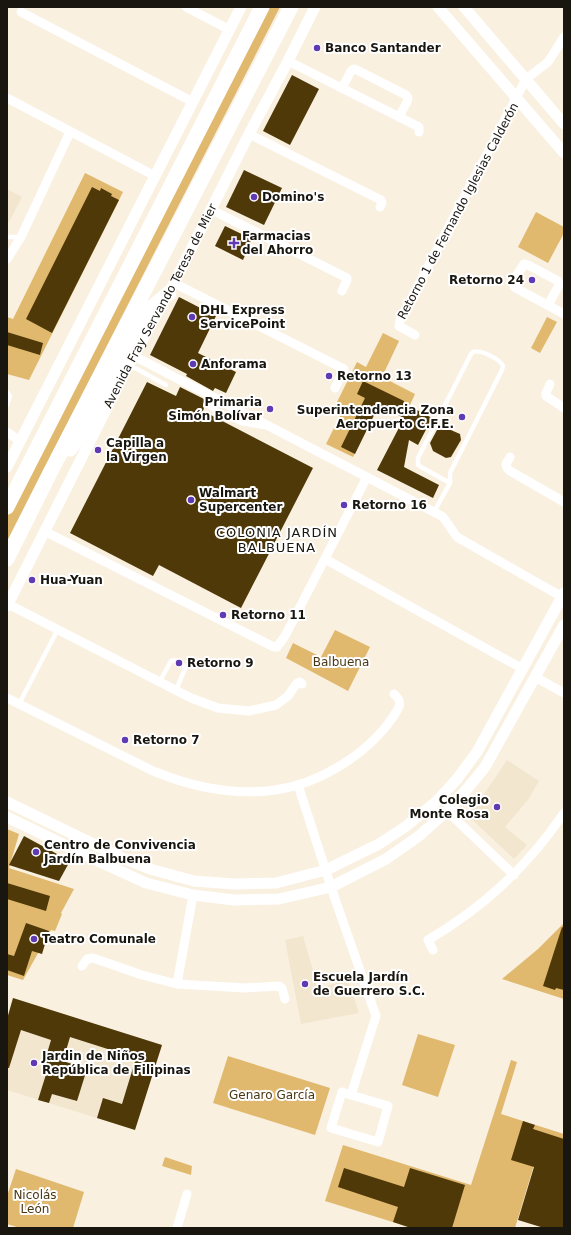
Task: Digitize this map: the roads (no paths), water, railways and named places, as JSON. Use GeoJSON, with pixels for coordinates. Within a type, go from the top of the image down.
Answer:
{"type":"FeatureCollection","features":[{"type":"Feature","properties":{"kind":"main road"},"geometry":{"type":"LineString","coordinates":[[7,507],[262,7]]}},
{"type":"Feature","properties":{"kind":"main road","name":"Avenida Fray Servando Teresa de Mier"},"geometry":{"type":"LineString","coordinates":[[7,559],[51,471],[292,7]]}},
{"type":"Feature","properties":{"kind":"main road"},"geometry":{"type":"LineString","coordinates":[[51,471],[88,426],[150,309],[171,288]]}},
{"type":"Feature","properties":{"kind":"street"},"geometry":{"type":"LineString","coordinates":[[186,7],[230,30]]}},
{"type":"Feature","properties":{"kind":"street"},"geometry":{"type":"LineString","coordinates":[[7,467],[241,7]]}},
{"type":"Feature","properties":{"kind":"street","name":"Avenida Fray Servando Teresa de Mier"},"geometry":{"type":"LineString","coordinates":[[8,605],[127,368],[212,210],[249,134],[315,7]]}},
{"type":"Feature","properties":{"kind":"street"},"geometry":{"type":"LineString","coordinates":[[438,7],[564,153]]}},
{"type":"Feature","properties":{"kind":"street"},"geometry":{"type":"LineString","coordinates":[[464,7],[564,124]]}},
{"type":"Feature","properties":{"kind":"street"},"geometry":{"type":"LineString","coordinates":[[21,12],[193,102]]}},
{"type":"Feature","properties":{"kind":"street"},"geometry":{"type":"LineString","coordinates":[[526,79],[548,62],[564,37]]}},
{"type":"Feature","properties":{"kind":"street"},"geometry":{"type":"LineString","coordinates":[[288,61],[420,127],[419,132]]}},
{"type":"Feature","properties":{"kind":"street"},"geometry":{"type":"LineString","coordinates":[[342,88],[351,71],[354,69],[357,70],[406,95],[408,98],[407,102],[399,117]]}},
{"type":"Feature","properties":{"kind":"street","name":"Retorno 1 de Fernando Iglesias Calderón"},"geometry":{"type":"LineString","coordinates":[[415,335],[400,326],[400,320],[526,79]]}},
{"type":"Feature","properties":{"kind":"street"},"geometry":{"type":"LineString","coordinates":[[7,98],[155,176]]}},
{"type":"Feature","properties":{"kind":"street"},"geometry":{"type":"LineString","coordinates":[[7,259],[21,237],[70,132]]}},
{"type":"Feature","properties":{"kind":"street"},"geometry":{"type":"LineString","coordinates":[[249,134],[381,200],[382,203],[380,207]]}},
{"type":"Feature","properties":{"kind":"street"},"geometry":{"type":"LineString","coordinates":[[212,210],[347,278],[342,292]]}},
{"type":"Feature","properties":{"kind":"street"},"geometry":{"type":"LineString","coordinates":[[548,305],[559,285],[558,281],[524,264],[514,280],[514,287],[564,314]]}},
{"type":"Feature","properties":{"kind":"street"},"geometry":{"type":"LineString","coordinates":[[171,288],[344,369],[335,388]]}},
{"type":"Feature","properties":{"kind":"street"},"geometry":{"type":"LineString","coordinates":[[7,802],[120,857],[150,869],[194,881],[234,884],[276,883],[326,870],[379,844],[405,827],[437,801],[457,779],[477,752],[487,735],[563,596],[457,537],[443,517],[134,356]]}},
{"type":"Feature","properties":{"kind":"street"},"geometry":{"type":"LineString","coordinates":[[550,384],[546,396],[564,408]]}},
{"type":"Feature","properties":{"kind":"street"},"geometry":{"type":"LineString","coordinates":[[7,432],[20,440]]}},
{"type":"Feature","properties":{"kind":"street"},"geometry":{"type":"LineString","coordinates":[[510,457],[506,464],[510,471],[564,502]]}},
{"type":"Feature","properties":{"kind":"street"},"geometry":{"type":"LineString","coordinates":[[44,531],[274,647],[277,647],[280,645],[367,477]]}},
{"type":"Feature","properties":{"kind":"street"},"geometry":{"type":"LineString","coordinates":[[325,559],[523,669]]}},
{"type":"Feature","properties":{"kind":"street"},"geometry":{"type":"LineString","coordinates":[[8,605],[176,690],[205,704],[218,708],[249,711],[276,705],[288,696],[297,683],[302,684]]}},
{"type":"Feature","properties":{"kind":"street"},"geometry":{"type":"LineString","coordinates":[[7,817],[146,883],[193,895],[234,900],[279,899],[331,887],[386,859],[419,836],[447,811],[468,789],[485,767],[564,625]]}},
{"type":"Feature","properties":{"kind":"street"},"geometry":{"type":"LineString","coordinates":[[535,677],[564,693]]}},
{"type":"Feature","properties":{"kind":"street"},"geometry":{"type":"LineString","coordinates":[[7,698],[172,779],[236,793],[275,790],[298,785],[345,763],[373,741],[386,727],[399,707],[399,698],[394,694]]}},
{"type":"Feature","properties":{"kind":"street"},"geometry":{"type":"LineString","coordinates":[[487,735],[499,742]]}},
{"type":"Feature","properties":{"kind":"street"},"geometry":{"type":"LineString","coordinates":[[298,785],[331,887],[376,1016],[351,1095]]}},
{"type":"Feature","properties":{"kind":"street"},"geometry":{"type":"LineString","coordinates":[[447,811],[514,875]]}},
{"type":"Feature","properties":{"kind":"street"},"geometry":{"type":"LineString","coordinates":[[433,950],[428,940],[481,903],[514,875],[543,842],[564,813]]}},
{"type":"Feature","properties":{"kind":"street"},"geometry":{"type":"LineString","coordinates":[[92,858],[98,846]]}},
{"type":"Feature","properties":{"kind":"street"},"geometry":{"type":"LineString","coordinates":[[177,984],[193,895]]}},
{"type":"Feature","properties":{"kind":"street"},"geometry":{"type":"LineString","coordinates":[[82,966],[87,959],[93,958],[142,975],[177,984],[245,988],[276,986],[282,988],[285,999]]}},
{"type":"Feature","properties":{"kind":"street"},"geometry":{"type":"LineString","coordinates":[[342,1092],[351,1095],[388,1106],[378,1142],[331,1128],[342,1092]]}},
{"type":"Feature","properties":{"kind":"street"},"geometry":{"type":"LineString","coordinates":[[177,1228],[187,1194]]}},
{"type":"Feature","properties":{"kind":"lane"},"geometry":{"type":"LineString","coordinates":[[7,237],[21,237]]}},
{"type":"Feature","properties":{"kind":"lane"},"geometry":{"type":"LineString","coordinates":[[434,512],[450,483],[450,473],[503,366],[499,361],[476,350],[471,354],[418,458],[418,465],[450,483]]}},
{"type":"Feature","properties":{"kind":"lane"},"geometry":{"type":"LineString","coordinates":[[127,368],[137,369],[166,385]]}},
{"type":"Feature","properties":{"kind":"lane"},"geometry":{"type":"LineString","coordinates":[[7,392],[10,396],[7,405]]}},
{"type":"Feature","properties":{"kind":"lane"},"geometry":{"type":"LineString","coordinates":[[206,405],[241,423],[274,429]]}},
{"type":"Feature","properties":{"kind":"lane"},"geometry":{"type":"LineString","coordinates":[[19,704],[58,629]]}},
{"type":"Feature","properties":{"kind":"lane"},"geometry":{"type":"LineString","coordinates":[[160,682],[170,661],[178,660],[184,665],[185,668],[176,690]]}},
{"type":"Feature","properties":{"kind":"place","name":"Banco Santander"},"geometry":{"type":"Point","coordinates":[317,48]}},
{"type":"Feature","properties":{"kind":"place","name":"Domino's"},"geometry":{"type":"Point","coordinates":[254,197]}},
{"type":"Feature","properties":{"kind":"place","name":"Farmacias del Ahorro"},"geometry":{"type":"Point","coordinates":[234,243]}},
{"type":"Feature","properties":{"kind":"place","name":"Retorno 24"},"geometry":{"type":"Point","coordinates":[532,280]}},
{"type":"Feature","properties":{"kind":"place","name":"DHL Express ServicePoint"},"geometry":{"type":"Point","coordinates":[192,317]}},
{"type":"Feature","properties":{"kind":"place","name":"Anforama"},"geometry":{"type":"Point","coordinates":[193,364]}},
{"type":"Feature","properties":{"kind":"place","name":"Retorno 13"},"geometry":{"type":"Point","coordinates":[329,376]}},
{"type":"Feature","properties":{"kind":"place","name":"Primaria Simón Bolívar"},"geometry":{"type":"Point","coordinates":[270,409]}},
{"type":"Feature","properties":{"kind":"place","name":"Superintendencia Zona Aeropuerto C.F.E."},"geometry":{"type":"Point","coordinates":[462,417]}},
{"type":"Feature","properties":{"kind":"place","name":"Capilla a la Virgen"},"geometry":{"type":"Point","coordinates":[98,450]}},
{"type":"Feature","properties":{"kind":"place","name":"Walmart Supercenter"},"geometry":{"type":"Point","coordinates":[191,500]}},
{"type":"Feature","properties":{"kind":"place","name":"Retorno 16"},"geometry":{"type":"Point","coordinates":[344,505]}},
{"type":"Feature","properties":{"kind":"place","name":"Hua-Yuan"},"geometry":{"type":"Point","coordinates":[32,580]}},
{"type":"Feature","properties":{"kind":"place","name":"Retorno 11"},"geometry":{"type":"Point","coordinates":[223,615]}},
{"type":"Feature","properties":{"kind":"place","name":"Retorno 9"},"geometry":{"type":"Point","coordinates":[179,663]}},
{"type":"Feature","properties":{"kind":"place","name":"Retorno 7"},"geometry":{"type":"Point","coordinates":[125,740]}},
{"type":"Feature","properties":{"kind":"place","name":"Colegio Monte Rosa"},"geometry":{"type":"Point","coordinates":[497,807]}},
{"type":"Feature","properties":{"kind":"place","name":"Centro de Convivencia Jardín Balbuena"},"geometry":{"type":"Point","coordinates":[36,852]}},
{"type":"Feature","properties":{"kind":"place","name":"Teatro Comunale"},"geometry":{"type":"Point","coordinates":[34,939]}},
{"type":"Feature","properties":{"kind":"place","name":"Escuela Jardín de Guerrero S.C."},"geometry":{"type":"Point","coordinates":[305,984]}},
{"type":"Feature","properties":{"kind":"place","name":"Jardin de Niños República de Filipinas"},"geometry":{"type":"Point","coordinates":[34,1063]}},
{"type":"Feature","properties":{"kind":"district","name":"COLONIA JARDÍN BALBUENA"},"geometry":{"type":"Point","coordinates":[277,540]}},
{"type":"Feature","properties":{"kind":"park label","name":"Balbuena"},"geometry":{"type":"Point","coordinates":[341,662]}},
{"type":"Feature","properties":{"kind":"park label","name":"Genaro García"},"geometry":{"type":"Point","coordinates":[272,1095]}},
{"type":"Feature","properties":{"kind":"park label","name":"Nicolás León"},"geometry":{"type":"Point","coordinates":[35,1202]}}]}
